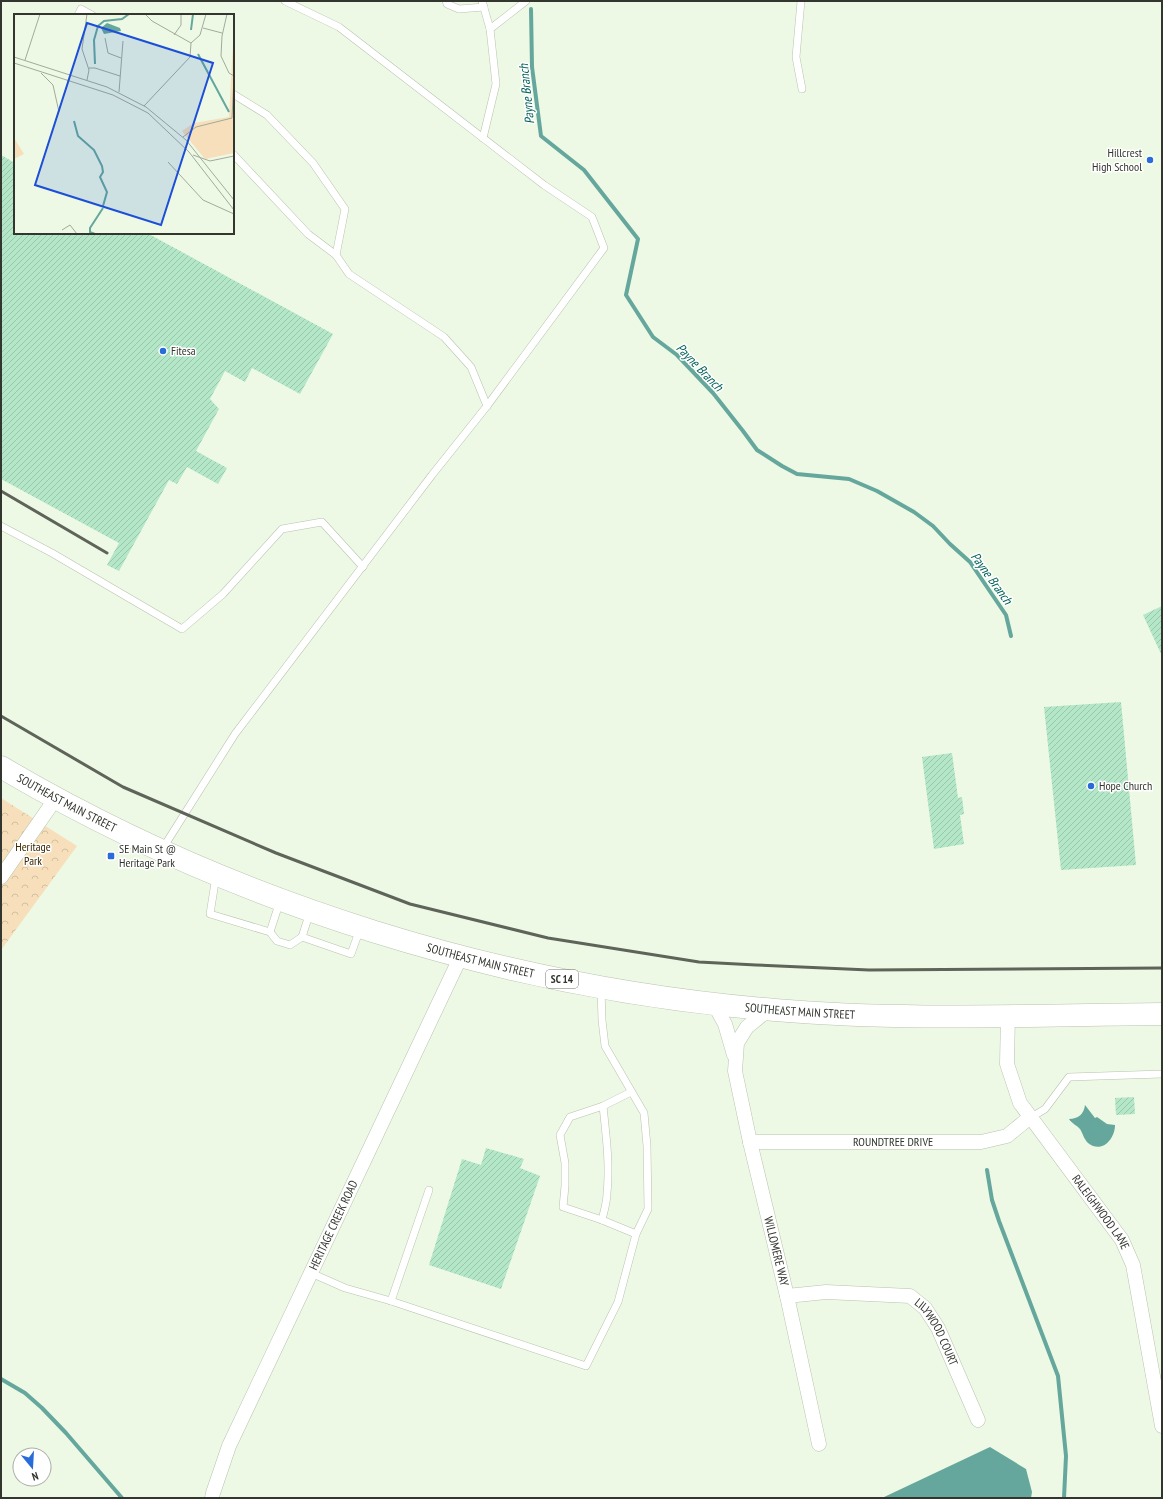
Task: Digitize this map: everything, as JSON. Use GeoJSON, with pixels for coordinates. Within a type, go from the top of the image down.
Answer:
{"type":"FeatureCollection","features":[{"type":"Feature","properties":{"kind":"main road","name":"SOUTHEAST MAIN STREET"},"geometry":{"type":"LineString","coordinates":[[1,767],[56,798],[162,850],[216,874],[310,910],[461,956],[531,973],[630,992],[768,1010],[895,1016],[961,1017],[1008,1015],[1162,1014]]}},
{"type":"Feature","properties":{"kind":"street"},"geometry":{"type":"LineString","coordinates":[[1,877],[56,798]]}},
{"type":"Feature","properties":{"kind":"street","name":"HERITAGE CREEK ROAD"},"geometry":{"type":"LineString","coordinates":[[212,1498],[229,1446],[461,956]]}},
{"type":"Feature","properties":{"kind":"street","name":"WILLOMERE WAY"},"geometry":{"type":"LineString","coordinates":[[714,1004],[724,1024],[735,1059]]}},
{"type":"Feature","properties":{"kind":"street","name":"WILLOMERE WAY"},"geometry":{"type":"LineString","coordinates":[[768,1010],[747,1027],[737,1043],[735,1071],[750,1142],[787,1296],[819,1444]]}},
{"type":"Feature","properties":{"kind":"street","name":"RALEIGHWOOD LANE"},"geometry":{"type":"LineString","coordinates":[[1008,1015],[1006,1064],[1020,1103],[1122,1240],[1133,1265],[1162,1426]]}},
{"type":"Feature","properties":{"kind":"street","name":"ROUNDTREE DRIVE"},"geometry":{"type":"LineString","coordinates":[[750,1142],[981,1142],[1007,1136],[1030,1118]]}},
{"type":"Feature","properties":{"kind":"street","name":"LILYWOOD COURT"},"geometry":{"type":"LineString","coordinates":[[787,1296],[826,1292],[910,1296],[925,1308],[938,1328],[978,1420]]}},
{"type":"Feature","properties":{"kind":"lane"},"geometry":{"type":"LineString","coordinates":[[162,850],[235,734],[487,406],[604,248],[592,217],[544,185],[339,27],[285,1]]}},
{"type":"Feature","properties":{"kind":"lane"},"geometry":{"type":"LineString","coordinates":[[446,1],[447,4],[459,9],[483,4],[490,29],[496,84],[483,138]]}},
{"type":"Feature","properties":{"kind":"lane"},"geometry":{"type":"LineString","coordinates":[[490,29],[526,1]]}},
{"type":"Feature","properties":{"kind":"lane"},"geometry":{"type":"LineString","coordinates":[[801,1],[796,57],[802,89]]}},
{"type":"Feature","properties":{"kind":"lane"},"geometry":{"type":"LineString","coordinates":[[79,14],[81,10],[90,14]]}},
{"type":"Feature","properties":{"kind":"lane"},"geometry":{"type":"LineString","coordinates":[[234,95],[267,116],[308,157],[344,209],[336,255]]}},
{"type":"Feature","properties":{"kind":"lane"},"geometry":{"type":"LineString","coordinates":[[234,155],[308,234],[336,255],[349,274],[444,337],[471,367],[487,406]]}},
{"type":"Feature","properties":{"kind":"lane"},"geometry":{"type":"LineString","coordinates":[[1,526],[52,553],[182,629],[223,594],[282,529],[322,522],[363,566]]}},
{"type":"Feature","properties":{"kind":"lane"},"geometry":{"type":"LineString","coordinates":[[216,874],[210,914],[270,932],[277,941],[290,945],[302,937],[310,910]]}},
{"type":"Feature","properties":{"kind":"lane"},"geometry":{"type":"LineString","coordinates":[[270,932],[281,898]]}},
{"type":"Feature","properties":{"kind":"lane"},"geometry":{"type":"LineString","coordinates":[[302,937],[351,954],[361,926]]}},
{"type":"Feature","properties":{"kind":"lane"},"geometry":{"type":"LineString","coordinates":[[311,1273],[345,1288],[391,1301],[586,1366],[618,1302],[636,1234],[648,1209],[647,1146],[644,1113],[605,1046],[602,1020],[601,987]]}},
{"type":"Feature","properties":{"kind":"lane"},"geometry":{"type":"LineString","coordinates":[[1030,1118],[1045,1109],[1069,1077],[1162,1074]]}},
{"type":"Feature","properties":{"kind":"lane"},"geometry":{"type":"LineString","coordinates":[[631,1092],[603,1106],[570,1117],[560,1134],[565,1163],[563,1207],[602,1220],[636,1234]]}},
{"type":"Feature","properties":{"kind":"lane"},"geometry":{"type":"LineString","coordinates":[[602,1220],[607,1194],[609,1170],[603,1106]]}},
{"type":"Feature","properties":{"kind":"lane"},"geometry":{"type":"LineString","coordinates":[[391,1301],[429,1190]]}},
{"type":"Feature","properties":{"kind":"green space","name":"Heritage Park"},"geometry":{"type":"Polygon","coordinates":[[[1,798],[77,846],[1,950],[1,798]]]}},
{"type":"Feature","properties":{"kind":"water"},"geometry":{"type":"Polygon","coordinates":[[[1085,1105],[1095,1118],[1097,1117],[1107,1124],[1115,1125],[1113,1135],[1103,1146],[1093,1146],[1088,1143],[1080,1129],[1069,1119],[1080,1115],[1085,1105]]]}},
{"type":"Feature","properties":{"kind":"water"},"geometry":{"type":"Polygon","coordinates":[[[990,1447],[1026,1469],[1032,1492],[1031,1498],[882,1498],[990,1447]]]}},
{"type":"Feature","properties":{"kind":"building","name":"Fitesa"},"geometry":{"type":"Polygon","coordinates":[[[1,155],[14,162],[14,234],[149,234],[333,334],[300,394],[252,368],[245,382],[225,371],[210,399],[219,409],[196,451],[227,468],[218,484],[187,467],[177,484],[169,480],[119,571],[107,565],[119,543],[1,479],[1,155]]]}},
{"type":"Feature","properties":{"kind":"building"},"geometry":{"type":"Polygon","coordinates":[[[1162,606],[1162,656],[1143,615],[1162,606]]]}},
{"type":"Feature","properties":{"kind":"building","name":"Hope Church"},"geometry":{"type":"Polygon","coordinates":[[[1121,702],[1136,865],[1061,870],[1044,707],[1121,702]]]}},
{"type":"Feature","properties":{"kind":"building"},"geometry":{"type":"Polygon","coordinates":[[[952,753],[958,798],[962,797],[964,814],[960,815],[964,844],[934,849],[922,757],[952,753]]]}},
{"type":"Feature","properties":{"kind":"building"},"geometry":{"type":"Polygon","coordinates":[[[1134,1097],[1135,1114],[1116,1115],[1115,1098],[1134,1097]]]}},
{"type":"Feature","properties":{"kind":"building"},"geometry":{"type":"Polygon","coordinates":[[[486,1148],[524,1159],[520,1168],[540,1176],[501,1289],[429,1265],[462,1159],[481,1165],[486,1148]]]}},
{"type":"Feature","properties":{"kind":"waterway","name":"Payne Branch"},"geometry":{"type":"LineString","coordinates":[[531,9],[532,67],[541,136],[584,170],[638,239],[626,295],[653,337],[677,355],[713,393],[757,450],[797,474],[849,479],[877,491],[914,512],[933,526],[970,562],[1006,615],[1011,636]]}},
{"type":"Feature","properties":{"kind":"waterway"},"geometry":{"type":"LineString","coordinates":[[987,1170],[992,1200],[999,1221],[1058,1376],[1066,1456],[1064,1498]]}},
{"type":"Feature","properties":{"kind":"waterway"},"geometry":{"type":"LineString","coordinates":[[1,1379],[25,1393],[42,1408],[66,1433],[122,1498]]}},
{"type":"Feature","properties":{"kind":"railway"},"geometry":{"type":"LineString","coordinates":[[1,491],[107,553]]}},
{"type":"Feature","properties":{"kind":"railway"},"geometry":{"type":"LineString","coordinates":[[1,716],[123,787],[276,853],[410,904],[548,938],[699,962],[756,965],[869,970],[1162,968]]}},
{"type":"Feature","properties":{"kind":"place","name":"Hillcrest High School"},"geometry":{"type":"Point","coordinates":[1150,160]}},
{"type":"Feature","properties":{"kind":"place","name":"Fitesa"},"geometry":{"type":"Point","coordinates":[163,351]}},
{"type":"Feature","properties":{"kind":"place","name":"Hope Church"},"geometry":{"type":"Point","coordinates":[1091,786]}},
{"type":"Feature","properties":{"kind":"place","name":"SE Main St @ Heritage Park"},"geometry":{"type":"Point","coordinates":[111,856]}}]}
